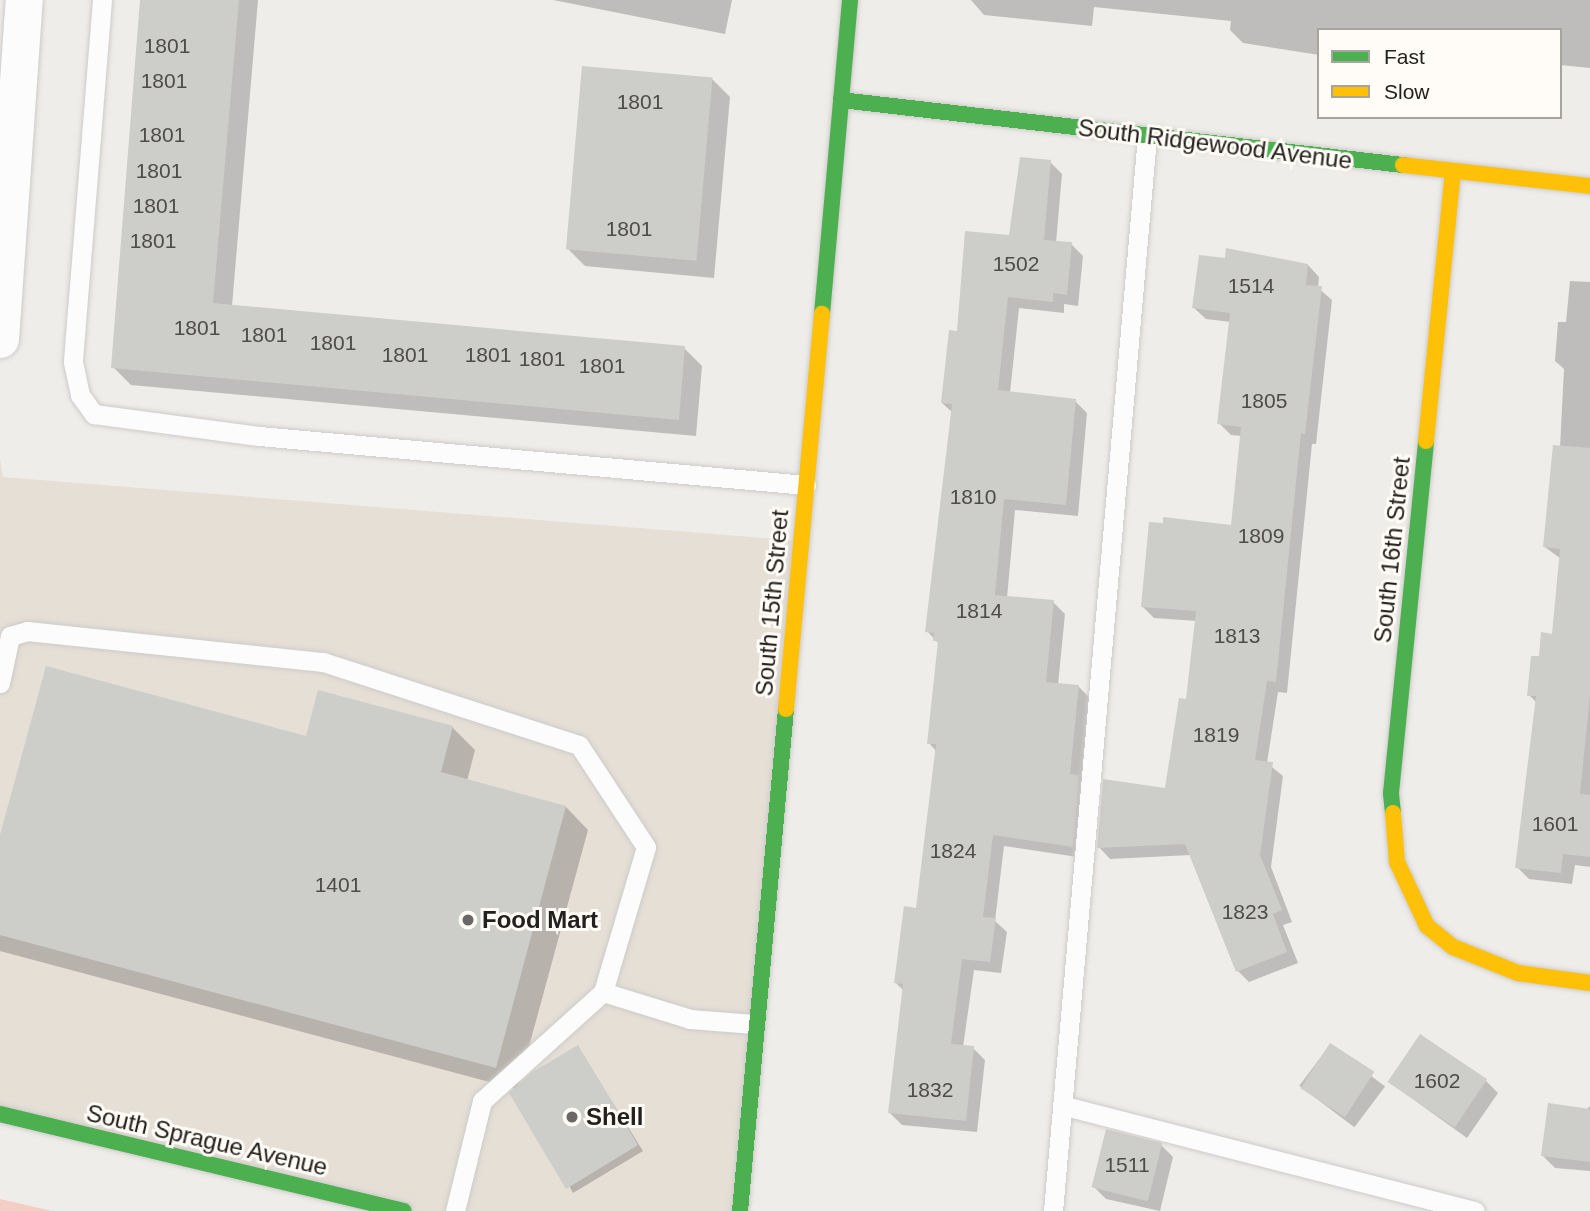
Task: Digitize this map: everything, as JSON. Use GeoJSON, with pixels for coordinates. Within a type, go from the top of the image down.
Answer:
{"type":"FeatureCollection","features":[{"type":"Feature","properties":{"kind":"street"},"geometry":{"type":"LineString","coordinates":[[0,338],[10,65],[24,0]]}},
{"type":"Feature","properties":{"kind":"street","name":"South 15th Street"},"geometry":{"type":"LineString","coordinates":[[740,1211],[754,1024],[850,0]]}},
{"type":"Feature","properties":{"kind":"street","name":"South Ridgewood Avenue"},"geometry":{"type":"LineString","coordinates":[[841,100],[1590,186]]}},
{"type":"Feature","properties":{"kind":"street","name":"South 16th Street"},"geometry":{"type":"LineString","coordinates":[[1453,171],[1391,793],[1397,862],[1408,893],[1427,926],[1453,947],[1506,969],[1590,983]]}},
{"type":"Feature","properties":{"kind":"street","name":"South Sprague Avenue"},"geometry":{"type":"LineString","coordinates":[[0,1114],[404,1211]]}},
{"type":"Feature","properties":{"kind":"lane"},"geometry":{"type":"LineString","coordinates":[[102,0],[73,362],[79,395],[94,414],[259,436],[806,485]]}},
{"type":"Feature","properties":{"kind":"lane"},"geometry":{"type":"LineString","coordinates":[[1053,1211],[1065,1106],[1147,135]]}},
{"type":"Feature","properties":{"kind":"lane"},"geometry":{"type":"LineString","coordinates":[[0,683],[10,636],[27,631],[323,662],[579,745],[646,847],[603,992],[482,1101],[455,1211]]}},
{"type":"Feature","properties":{"kind":"lane"},"geometry":{"type":"LineString","coordinates":[[603,992],[690,1019],[754,1024]]}},
{"type":"Feature","properties":{"kind":"lane"},"geometry":{"type":"LineString","coordinates":[[1065,1106],[1475,1211]]}},
{"type":"Feature","properties":{"kind":"shaded area"},"geometry":{"type":"Polygon","coordinates":[[[0,459],[3,477],[801,541],[740,1211],[404,1211],[0,1114],[0,459]]]}},
{"type":"Feature","properties":{"kind":"shaded area"},"geometry":{"type":"Polygon","coordinates":[[[0,1199],[52,1211],[0,1211],[0,1199]]]}},
{"type":"Feature","properties":{"kind":"building"},"geometry":{"type":"Polygon","coordinates":[[[140,0],[239,0],[213,303],[685,346],[679,420],[111,368],[140,0]]]}},
{"type":"Feature","properties":{"kind":"building"},"geometry":{"type":"Polygon","coordinates":[[[582,66],[713,77],[696,261],[566,249],[582,66]]]}},
{"type":"Feature","properties":{"kind":"building"},"geometry":{"type":"Polygon","coordinates":[[[1020,157],[1051,160],[1044,240],[1072,242],[1067,295],[1053,293],[1053,302],[1008,297],[998,390],[1076,399],[1066,505],[1004,499],[995,595],[1054,600],[1046,682],[1079,685],[1070,774],[1079,775],[1073,847],[993,835],[983,917],[996,918],[990,962],[962,959],[951,1044],[974,1046],[966,1121],[888,1113],[903,984],[894,983],[904,906],[916,908],[936,744],[927,744],[938,641],[933,641],[934,633],[925,632],[952,404],[941,403],[949,330],[957,331],[965,231],[1009,235],[1020,157]]]}},
{"type":"Feature","properties":{"kind":"building"},"geometry":{"type":"Polygon","coordinates":[[[1226,248],[1308,264],[1306,285],[1322,286],[1305,434],[1301,433],[1276,682],[1267,681],[1255,760],[1273,762],[1260,855],[1282,910],[1273,914],[1287,952],[1236,972],[1185,844],[1097,848],[1103,779],[1165,788],[1179,698],[1186,699],[1196,611],[1141,607],[1149,522],[1163,523],[1163,517],[1231,525],[1241,427],[1217,424],[1230,313],[1192,308],[1199,255],[1225,258],[1226,248]]]}},
{"type":"Feature","properties":{"kind":"building"},"geometry":{"type":"Polygon","coordinates":[[[1553,445],[1590,448],[1590,695],[1580,794],[1590,795],[1590,857],[1563,854],[1561,873],[1515,868],[1536,696],[1527,696],[1531,656],[1539,656],[1541,632],[1552,634],[1560,549],[1543,547],[1553,445]]]}},
{"type":"Feature","properties":{"kind":"building"},"geometry":{"type":"Polygon","coordinates":[[[46,666],[306,736],[318,690],[453,726],[441,772],[566,806],[496,1068],[0,935],[0,835],[46,666]]]}},
{"type":"Feature","properties":{"kind":"building"},"geometry":{"type":"Polygon","coordinates":[[[1420,1034],[1487,1079],[1455,1127],[1388,1082],[1420,1034]]]}},
{"type":"Feature","properties":{"kind":"building"},"geometry":{"type":"Polygon","coordinates":[[[1330,1043],[1374,1072],[1345,1117],[1301,1088],[1330,1043]]]}},
{"type":"Feature","properties":{"kind":"building","name":"Shell"},"geometry":{"type":"Polygon","coordinates":[[[578,1045],[638,1145],[566,1189],[509,1093],[531,1073],[578,1045]]]}},
{"type":"Feature","properties":{"kind":"building"},"geometry":{"type":"Polygon","coordinates":[[[1548,1103],[1590,1109],[1590,1162],[1541,1156],[1548,1103]]]}},
{"type":"Feature","properties":{"kind":"building"},"geometry":{"type":"Polygon","coordinates":[[[1106,1129],[1162,1143],[1148,1201],[1091,1187],[1106,1129]]]}},
{"type":"Feature","properties":{"kind":"traffic: fast"},"geometry":{"type":"LineString","coordinates":[[822,314],[850,0]]}},
{"type":"Feature","properties":{"kind":"traffic: fast"},"geometry":{"type":"LineString","coordinates":[[841,100],[1403,165]]}},
{"type":"Feature","properties":{"kind":"traffic: fast"},"geometry":{"type":"LineString","coordinates":[[1393,813],[1391,793],[1426,441]]}},
{"type":"Feature","properties":{"kind":"traffic: fast"},"geometry":{"type":"LineString","coordinates":[[740,1211],[786,709]]}},
{"type":"Feature","properties":{"kind":"traffic: fast"},"geometry":{"type":"LineString","coordinates":[[0,1114],[404,1211]]}},
{"type":"Feature","properties":{"kind":"traffic: slow"},"geometry":{"type":"LineString","coordinates":[[1403,165],[1590,186]]}},
{"type":"Feature","properties":{"kind":"traffic: slow"},"geometry":{"type":"LineString","coordinates":[[1426,441],[1453,171]]}},
{"type":"Feature","properties":{"kind":"traffic: slow"},"geometry":{"type":"LineString","coordinates":[[786,709],[822,314]]}},
{"type":"Feature","properties":{"kind":"traffic: slow"},"geometry":{"type":"LineString","coordinates":[[1393,813],[1397,862],[1427,926],[1453,947],[1518,973],[1590,983]]}},
{"type":"Feature","properties":{"kind":"place","name":"Food Mart"},"geometry":{"type":"Point","coordinates":[468,920]}},
{"type":"Feature","properties":{"kind":"place","name":"Shell"},"geometry":{"type":"Point","coordinates":[572,1117]}}]}
